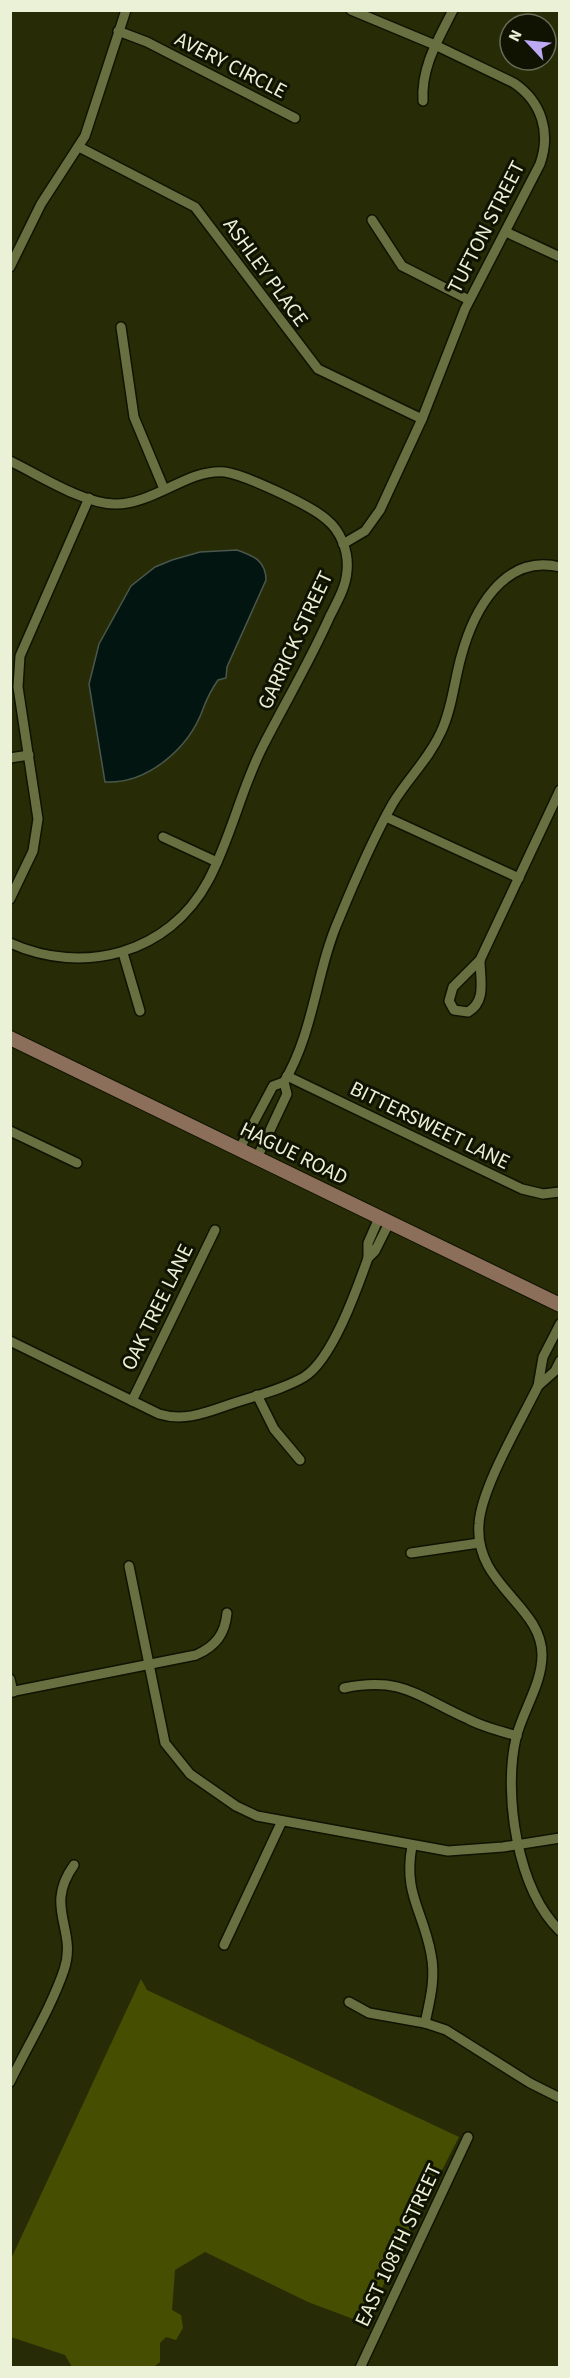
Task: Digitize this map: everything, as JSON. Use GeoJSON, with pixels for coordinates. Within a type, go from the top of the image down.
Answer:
{"type":"FeatureCollection","features":[{"type":"Feature","properties":{"kind":"street"},"geometry":{"type":"LineString","coordinates":[[10,267],[41,204],[79,147],[92,118],[126,10]]}},
{"type":"Feature","properties":{"kind":"street","name":"TUFTON STREET"},"geometry":{"type":"LineString","coordinates":[[343,544],[361,534],[375,519],[422,419],[468,300],[506,232],[543,156],[545,130],[540,114],[521,88],[435,45],[351,10]]}},
{"type":"Feature","properties":{"kind":"street"},"geometry":{"type":"LineString","coordinates":[[423,101],[423,75],[453,10]]}},
{"type":"Feature","properties":{"kind":"street","name":"AVERY CIRCLE"},"geometry":{"type":"LineString","coordinates":[[118,31],[147,42],[295,118]]}},
{"type":"Feature","properties":{"kind":"street","name":"ASHLEY PLACE"},"geometry":{"type":"LineString","coordinates":[[79,147],[195,207],[318,369],[422,419]]}},
{"type":"Feature","properties":{"kind":"street"},"geometry":{"type":"LineString","coordinates":[[372,220],[402,266],[468,300]]}},
{"type":"Feature","properties":{"kind":"street"},"geometry":{"type":"LineString","coordinates":[[506,232],[560,257]]}},
{"type":"Feature","properties":{"kind":"street"},"geometry":{"type":"LineString","coordinates":[[121,327],[134,417],[164,489]]}},
{"type":"Feature","properties":{"kind":"street"},"geometry":{"type":"LineString","coordinates":[[10,461],[90,498],[120,504],[200,474],[216,472],[233,474],[321,515],[332,525],[343,544]]}},
{"type":"Feature","properties":{"kind":"street"},"geometry":{"type":"LineString","coordinates":[[10,899],[33,851],[38,830],[38,809],[18,687],[20,656],[90,498]]}},
{"type":"Feature","properties":{"kind":"street","name":"GARRICK STREET"},"geometry":{"type":"LineString","coordinates":[[10,943],[42,955],[88,959],[123,953],[155,937],[183,915],[202,892],[217,862],[262,748],[314,651],[343,588],[347,562],[343,544]]}},
{"type":"Feature","properties":{"kind":"street"},"geometry":{"type":"LineString","coordinates":[[257,1158],[287,1094],[286,1079],[304,1037],[334,930],[398,795],[435,746],[443,728],[463,650],[488,596],[509,575],[529,566],[560,567]]}},
{"type":"Feature","properties":{"kind":"street"},"geometry":{"type":"LineString","coordinates":[[10,758],[29,754]]}},
{"type":"Feature","properties":{"kind":"street"},"geometry":{"type":"LineString","coordinates":[[480,960],[482,992],[478,1004],[468,1012],[454,1010],[449,1001],[450,992],[480,960],[560,790]]}},
{"type":"Feature","properties":{"kind":"street"},"geometry":{"type":"LineString","coordinates":[[386,817],[519,878]]}},
{"type":"Feature","properties":{"kind":"street"},"geometry":{"type":"LineString","coordinates":[[163,837],[217,862]]}},
{"type":"Feature","properties":{"kind":"street"},"geometry":{"type":"LineString","coordinates":[[123,953],[140,1011]]}},
{"type":"Feature","properties":{"kind":"street","name":"HAGUE ROAD"},"geometry":{"type":"LineString","coordinates":[[10,1038],[560,1305]]}},
{"type":"Feature","properties":{"kind":"street"},"geometry":{"type":"LineString","coordinates":[[239,1150],[273,1086],[286,1079]]}},
{"type":"Feature","properties":{"kind":"street","name":"BITTERSWEET LANE"},"geometry":{"type":"LineString","coordinates":[[286,1079],[522,1190],[543,1194],[560,1192]]}},
{"type":"Feature","properties":{"kind":"street"},"geometry":{"type":"LineString","coordinates":[[10,1131],[77,1164]]}},
{"type":"Feature","properties":{"kind":"street"},"geometry":{"type":"LineString","coordinates":[[10,1341],[159,1414],[185,1417],[257,1395],[298,1380],[317,1367],[353,1297],[368,1258],[368,1243],[384,1220]]}},
{"type":"Feature","properties":{"kind":"street","name":"OAK TREE LANE"},"geometry":{"type":"LineString","coordinates":[[132,1401],[215,1230]]}},
{"type":"Feature","properties":{"kind":"street"},"geometry":{"type":"LineString","coordinates":[[560,1324],[543,1357],[537,1386],[487,1492],[480,1514],[479,1543],[493,1576],[533,1626],[540,1641],[540,1672],[517,1736],[512,1783],[519,1844],[534,1893],[544,1912],[560,1931]]}},
{"type":"Feature","properties":{"kind":"street"},"geometry":{"type":"LineString","coordinates":[[537,1386],[555,1371],[560,1361]]}},
{"type":"Feature","properties":{"kind":"street"},"geometry":{"type":"LineString","coordinates":[[257,1395],[274,1430],[300,1460]]}},
{"type":"Feature","properties":{"kind":"street"},"geometry":{"type":"LineString","coordinates":[[411,1553],[479,1543]]}},
{"type":"Feature","properties":{"kind":"street"},"geometry":{"type":"LineString","coordinates":[[129,1566],[161,1734],[177,1761],[190,1774],[242,1810],[282,1821],[412,1846],[466,1851],[560,1838]]}},
{"type":"Feature","properties":{"kind":"street"},"geometry":{"type":"LineString","coordinates":[[10,1679],[12,1692],[149,1666],[205,1651],[219,1639],[224,1630],[227,1612]]}},
{"type":"Feature","properties":{"kind":"street"},"geometry":{"type":"LineString","coordinates":[[344,1688],[379,1683],[405,1687],[468,1719],[517,1736]]}},
{"type":"Feature","properties":{"kind":"street"},"geometry":{"type":"LineString","coordinates":[[224,1945],[282,1821]]}},
{"type":"Feature","properties":{"kind":"street"},"geometry":{"type":"LineString","coordinates":[[412,1846],[408,1869],[410,1891],[432,1961],[432,1990],[425,2023]]}},
{"type":"Feature","properties":{"kind":"street"},"geometry":{"type":"LineString","coordinates":[[10,2082],[64,1970],[67,1944],[59,1898],[64,1878],[74,1865]]}},
{"type":"Feature","properties":{"kind":"street"},"geometry":{"type":"LineString","coordinates":[[349,2002],[377,2016],[425,2023],[460,2036],[530,2083],[560,2098]]}},
{"type":"Feature","properties":{"kind":"street","name":"EAST 108TH STREET"},"geometry":{"type":"LineString","coordinates":[[360,2367],[468,2138]]}},
{"type":"Feature","properties":{"kind":"green space"},"geometry":{"type":"Polygon","coordinates":[[[141,1979],[147,1990],[459,2137],[364,2323],[308,2302],[205,2252],[175,2270],[172,2310],[181,2315],[183,2328],[176,2340],[166,2337],[160,2343],[160,2362],[154,2367],[72,2367],[65,2355],[11,2337],[11,2259],[141,1979]]]}},
{"type":"Feature","properties":{"kind":"shaded area"},"geometry":{"type":"Polygon","coordinates":[[[237,550],[258,560],[264,568],[266,580],[227,667],[226,678],[218,680],[188,737],[165,761],[136,777],[105,782],[89,684],[99,644],[131,586],[155,567],[172,560],[200,552],[237,550]]]}}]}
